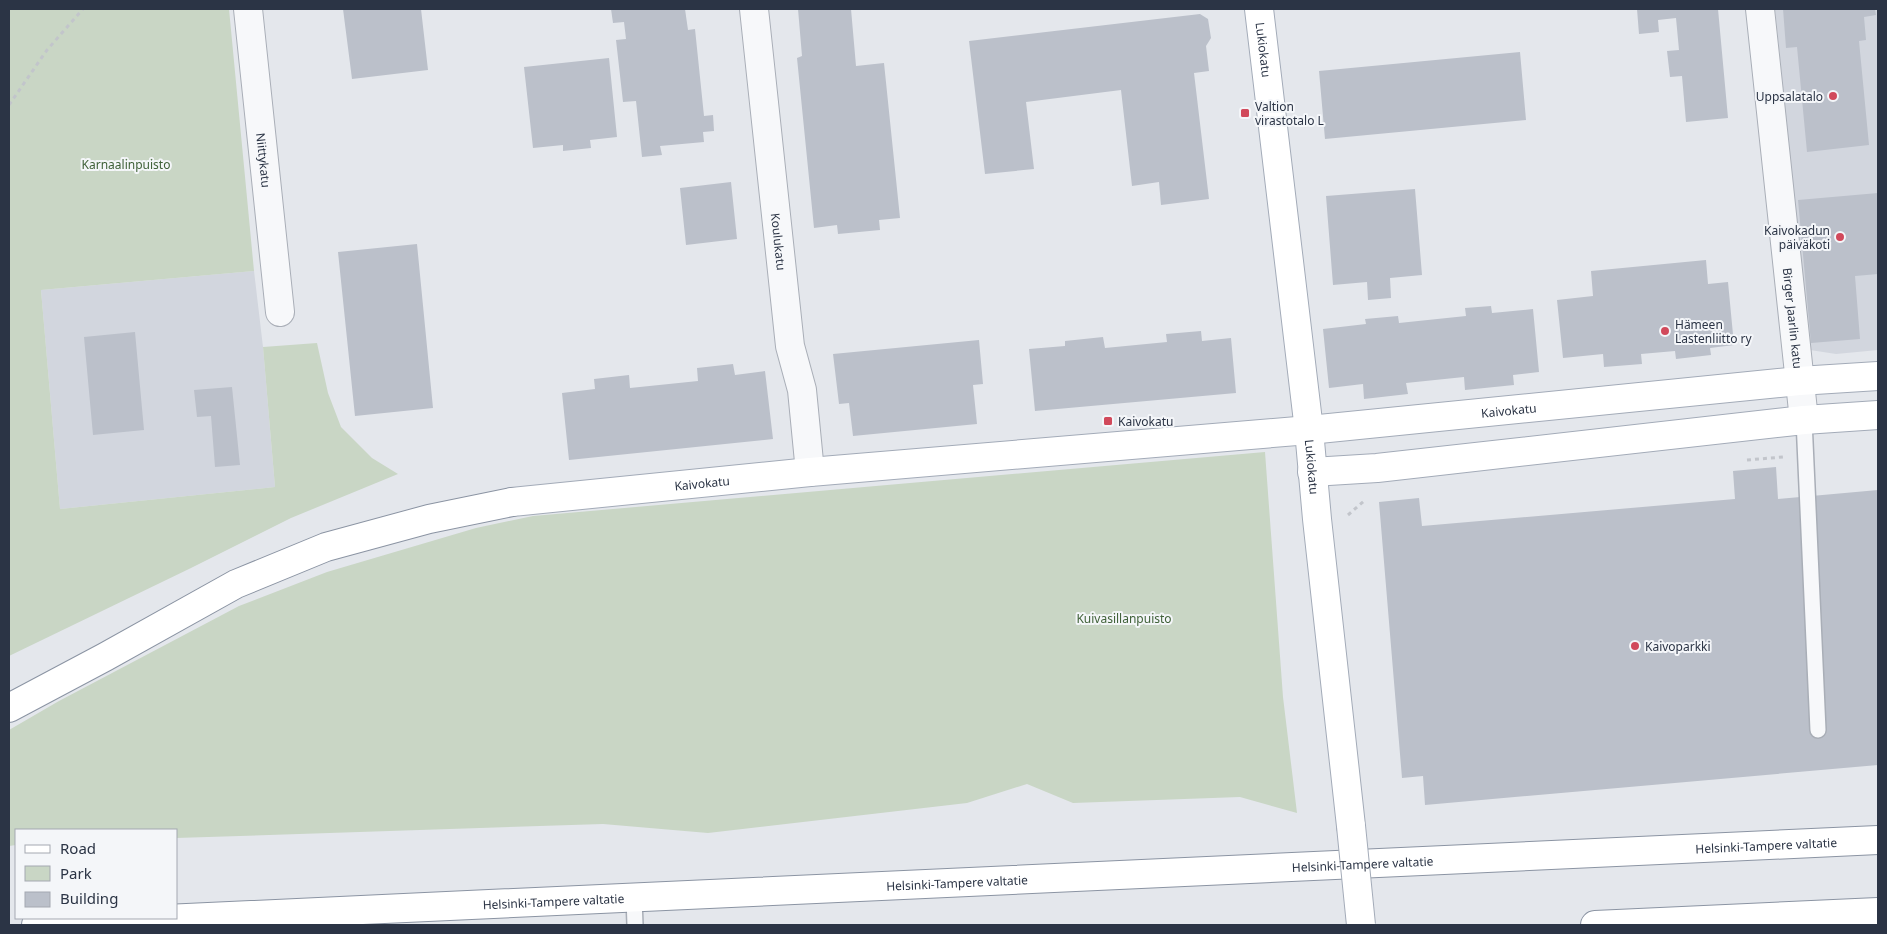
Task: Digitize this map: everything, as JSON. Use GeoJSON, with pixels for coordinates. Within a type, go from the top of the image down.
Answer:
{"type":"FeatureCollection","features":[{"type":"Feature","properties":{"kind":"main road","name":"Lukiokatu"},"geometry":{"type":"LineString","coordinates":[[1259,9],[1309,430],[1361,925]]}},
{"type":"Feature","properties":{"kind":"main road","name":"Kaivokatu"},"geometry":{"type":"LineString","coordinates":[[9,708],[236,584],[326,547],[429,518],[512,502],[810,472],[1309,430],[1799,381],[1878,376]]}},
{"type":"Feature","properties":{"kind":"main road"},"geometry":{"type":"LineString","coordinates":[[1312,472],[1377,468],[1804,420],[1878,415]]}},
{"type":"Feature","properties":{"kind":"main road","name":"Helsinki-Tampere valtatie"},"geometry":{"type":"LineString","coordinates":[[178,919],[1878,840]]}},
{"type":"Feature","properties":{"kind":"main road"},"geometry":{"type":"LineString","coordinates":[[1594,925],[1878,912]]}},
{"type":"Feature","properties":{"kind":"main road","name":"Helsinki-Tampere valtatie"},"geometry":{"type":"LineString","coordinates":[[36,925],[169,919]]}},
{"type":"Feature","properties":{"kind":"street","name":"Niittykatu"},"geometry":{"type":"LineString","coordinates":[[248,9],[280,312]]}},
{"type":"Feature","properties":{"kind":"street","name":"Koulukatu"},"geometry":{"type":"LineString","coordinates":[[754,9],[790,346],[802,390],[810,472]]}},
{"type":"Feature","properties":{"kind":"street","name":"Birger Jaarlin katu"},"geometry":{"type":"LineString","coordinates":[[1760,9],[1804,420]]}},
{"type":"Feature","properties":{"kind":"lane"},"geometry":{"type":"LineString","coordinates":[[1804,420],[1818,730]]}},
{"type":"Feature","properties":{"kind":"lane"},"geometry":{"type":"LineString","coordinates":[[634,898],[635,925]]}},
{"type":"Feature","properties":{"kind":"path"},"geometry":{"type":"LineString","coordinates":[[9,106],[47,50],[83,9]]}},
{"type":"Feature","properties":{"kind":"shaded area"},"geometry":{"type":"Polygon","coordinates":[[[1775,9],[1878,9],[1878,350],[1836,354],[1810,350],[1775,9]]]}},
{"type":"Feature","properties":{"kind":"shaded area"},"geometry":{"type":"Polygon","coordinates":[[[254,271],[263,347],[275,487],[60,509],[41,290],[254,271]]]}},
{"type":"Feature","properties":{"kind":"green space","name":"Karnaalinpuisto"},"geometry":{"type":"Polygon","coordinates":[[[9,9],[229,9],[254,271],[41,290],[60,509],[275,487],[263,347],[317,343],[328,393],[341,427],[372,458],[398,474],[291,518],[9,656],[9,9]]]}},
{"type":"Feature","properties":{"kind":"green space","name":"Kuivasillanpuisto"},"geometry":{"type":"Polygon","coordinates":[[[1265,452],[1283,697],[1297,813],[1240,797],[1073,803],[1027,784],[967,803],[708,833],[603,824],[178,838],[178,829],[15,829],[15,845],[9,846],[9,730],[59,701],[239,606],[327,572],[476,528],[533,516],[1265,452]]]}},
{"type":"Feature","properties":{"kind":"building"},"geometry":{"type":"Polygon","coordinates":[[[343,9],[421,9],[428,70],[352,79],[343,9]]]}},
{"type":"Feature","properties":{"kind":"building"},"geometry":{"type":"Polygon","coordinates":[[[611,9],[685,9],[688,30],[695,29],[704,116],[713,115],[714,131],[703,132],[704,142],[660,146],[662,155],[642,157],[636,101],[623,102],[616,40],[626,39],[624,22],[613,23],[611,9]]]}},
{"type":"Feature","properties":{"kind":"building"},"geometry":{"type":"Polygon","coordinates":[[[798,9],[851,9],[856,66],[884,63],[900,218],[879,220],[880,230],[838,234],[837,225],[814,228],[797,58],[802,56],[798,9]]]}},
{"type":"Feature","properties":{"kind":"building"},"geometry":{"type":"Polygon","coordinates":[[[1637,9],[1718,9],[1728,118],[1686,122],[1682,76],[1670,77],[1667,51],[1679,50],[1676,18],[1658,20],[1659,32],[1639,34],[1637,9]]]}},
{"type":"Feature","properties":{"kind":"building","name":"Uppsalatalo"},"geometry":{"type":"Polygon","coordinates":[[[1783,9],[1875,9],[1876,15],[1864,17],[1866,40],[1859,41],[1869,145],[1807,152],[1797,47],[1786,48],[1783,9]]]}},
{"type":"Feature","properties":{"kind":"building"},"geometry":{"type":"Polygon","coordinates":[[[1200,14],[1208,19],[1211,38],[1206,46],[1209,71],[1194,73],[1209,199],[1161,205],[1159,182],[1132,186],[1121,90],[1026,102],[1034,169],[985,174],[969,41],[1200,14]]]}},
{"type":"Feature","properties":{"kind":"building"},"geometry":{"type":"Polygon","coordinates":[[[1520,52],[1526,120],[1325,139],[1319,71],[1520,52]]]}},
{"type":"Feature","properties":{"kind":"building"},"geometry":{"type":"Polygon","coordinates":[[[609,58],[617,137],[590,140],[591,148],[563,151],[563,145],[533,148],[524,67],[609,58]]]}},
{"type":"Feature","properties":{"kind":"building"},"geometry":{"type":"Polygon","coordinates":[[[731,182],[737,239],[686,245],[680,188],[731,182]]]}},
{"type":"Feature","properties":{"kind":"building"},"geometry":{"type":"Polygon","coordinates":[[[1415,189],[1422,275],[1390,278],[1391,298],[1368,300],[1367,282],[1333,285],[1326,196],[1415,189]]]}},
{"type":"Feature","properties":{"kind":"building","name":"Kaivokadun päiväkoti"},"geometry":{"type":"Polygon","coordinates":[[[1878,193],[1878,274],[1855,276],[1860,339],[1811,343],[1798,200],[1878,193]]]}},
{"type":"Feature","properties":{"kind":"building"},"geometry":{"type":"Polygon","coordinates":[[[417,244],[433,408],[355,416],[338,252],[417,244]]]}},
{"type":"Feature","properties":{"kind":"building"},"geometry":{"type":"Polygon","coordinates":[[[1706,260],[1708,284],[1728,282],[1734,345],[1710,348],[1711,355],[1676,359],[1675,351],[1641,354],[1642,364],[1604,367],[1603,354],[1563,358],[1557,300],[1593,296],[1591,271],[1706,260]]]}},
{"type":"Feature","properties":{"kind":"building"},"geometry":{"type":"Polygon","coordinates":[[[1491,306],[1492,313],[1533,309],[1539,372],[1513,375],[1514,385],[1465,390],[1464,377],[1406,383],[1408,394],[1364,399],[1363,384],[1329,388],[1323,329],[1366,324],[1365,319],[1398,316],[1399,323],[1466,316],[1465,308],[1491,306]]]}},
{"type":"Feature","properties":{"kind":"building"},"geometry":{"type":"Polygon","coordinates":[[[1201,331],[1202,341],[1231,338],[1236,393],[1035,411],[1029,349],[1065,346],[1065,341],[1103,337],[1105,348],[1167,342],[1166,334],[1201,331]]]}},
{"type":"Feature","properties":{"kind":"building"},"geometry":{"type":"Polygon","coordinates":[[[135,332],[144,430],[93,435],[84,337],[135,332]]]}},
{"type":"Feature","properties":{"kind":"building"},"geometry":{"type":"Polygon","coordinates":[[[979,340],[983,384],[973,385],[977,424],[853,436],[849,403],[839,404],[833,354],[979,340]]]}},
{"type":"Feature","properties":{"kind":"building"},"geometry":{"type":"Polygon","coordinates":[[[733,364],[735,375],[765,371],[773,439],[569,460],[562,393],[595,389],[594,379],[629,375],[630,388],[698,381],[697,368],[733,364]]]}},
{"type":"Feature","properties":{"kind":"building"},"geometry":{"type":"Polygon","coordinates":[[[232,387],[240,465],[215,467],[211,416],[197,417],[194,390],[232,387]]]}},
{"type":"Feature","properties":{"kind":"building","name":"Kaivoparkki"},"geometry":{"type":"Polygon","coordinates":[[[1776,467],[1778,499],[1878,490],[1878,765],[1425,805],[1423,776],[1402,778],[1379,502],[1419,498],[1422,526],[1735,499],[1733,471],[1776,467]]]}},
{"type":"Feature","properties":{"kind":"place","name":"Uppsalatalo"},"geometry":{"type":"Point","coordinates":[1833,96]}},
{"type":"Feature","properties":{"kind":"place","name":"Valtion virastotalo L"},"geometry":{"type":"Point","coordinates":[1245,113]}},
{"type":"Feature","properties":{"kind":"place","name":"Kaivokadun päiväkoti"},"geometry":{"type":"Point","coordinates":[1840,237]}},
{"type":"Feature","properties":{"kind":"place","name":"Hämeen Lastenliitto ry"},"geometry":{"type":"Point","coordinates":[1665,331]}},
{"type":"Feature","properties":{"kind":"place","name":"Kaivokatu"},"geometry":{"type":"Point","coordinates":[1108,421]}},
{"type":"Feature","properties":{"kind":"place","name":"Kaivoparkki"},"geometry":{"type":"Point","coordinates":[1635,646]}}]}
